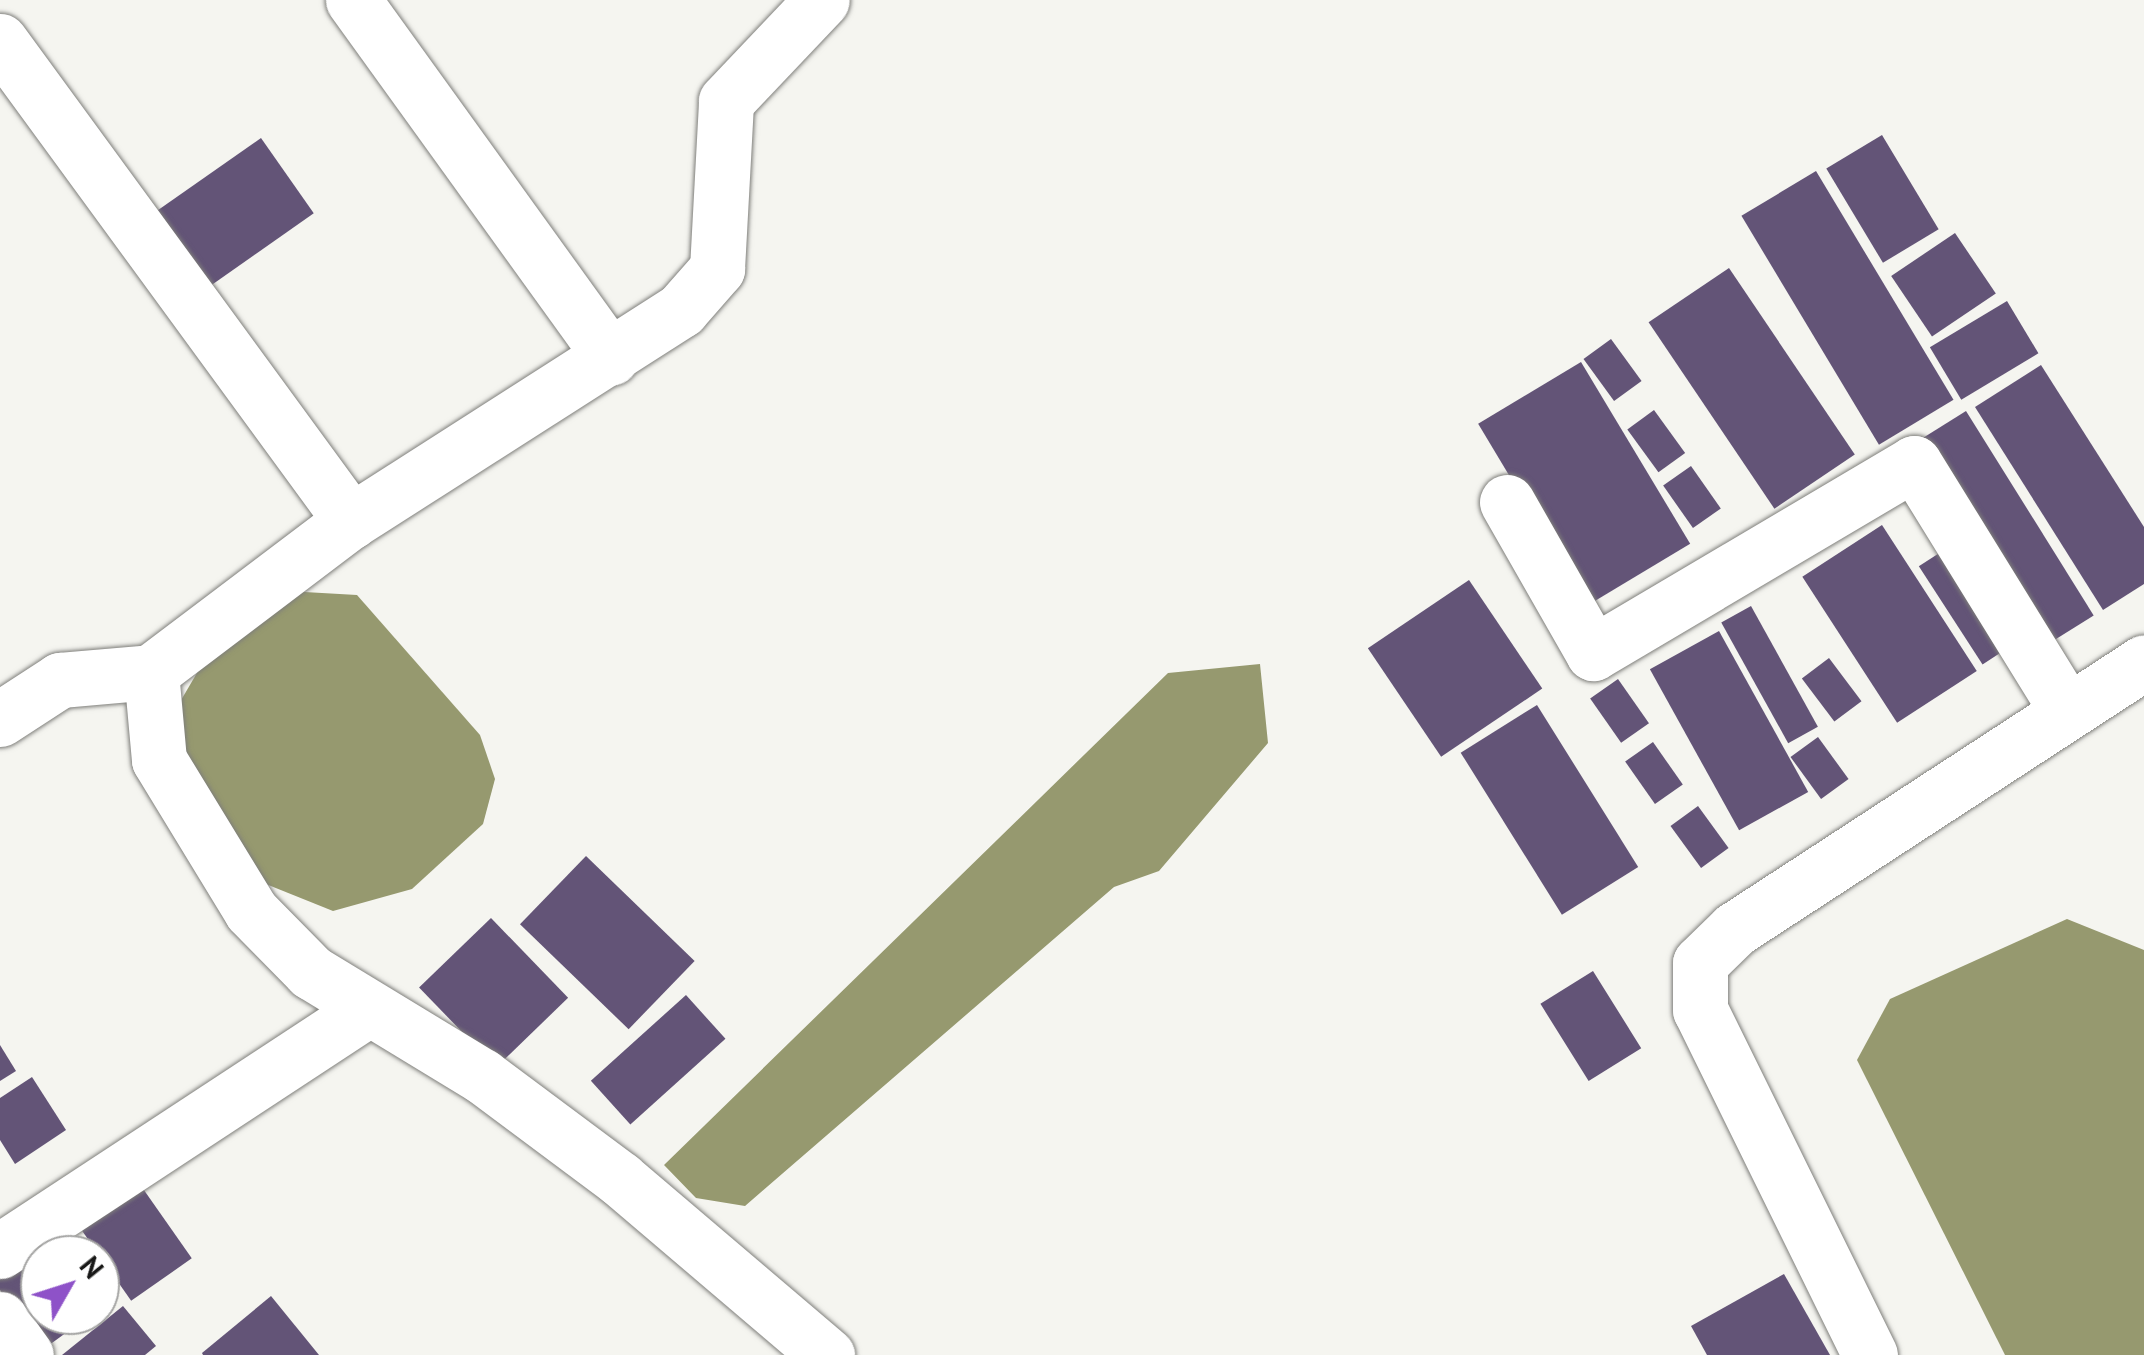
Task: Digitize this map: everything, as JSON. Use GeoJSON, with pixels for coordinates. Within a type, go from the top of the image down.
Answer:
{"type":"FeatureCollection","features":[{"type":"Feature","properties":{"kind":"street"},"geometry":{"type":"LineString","coordinates":[[352,0],[611,358]]}},
{"type":"Feature","properties":{"kind":"street"},"geometry":{"type":"LineString","coordinates":[[0,720],[60,680],[151,672],[351,521],[670,320],[716,269],[726,100],[822,0]]}},
{"type":"Feature","properties":{"kind":"street"},"geometry":{"type":"LineString","coordinates":[[0,41],[351,521]]}},
{"type":"Feature","properties":{"kind":"street"},"geometry":{"type":"LineString","coordinates":[[1507,502],[1594,653],[1914,464],[2067,711]]}},
{"type":"Feature","properties":{"kind":"street"},"geometry":{"type":"LineString","coordinates":[[1870,1355],[1700,1010],[1700,962],[1735,928],[2144,662]]}},
{"type":"Feature","properties":{"kind":"street"},"geometry":{"type":"LineString","coordinates":[[151,672],[152,740],[181,808],[250,911],[367,1010],[482,1076],[620,1178],[828,1355]]}},
{"type":"Feature","properties":{"kind":"street"},"geometry":{"type":"LineString","coordinates":[[0,1251],[367,1010]]}},
{"type":"Feature","properties":{"kind":"street"},"geometry":{"type":"LineString","coordinates":[[0,1320],[26,1355]]}},
{"type":"Feature","properties":{"kind":"shaded area"},"geometry":{"type":"Polygon","coordinates":[[[287,591],[357,595],[480,735],[495,779],[483,824],[412,889],[333,911],[241,874],[170,719],[211,649],[287,591]]]}},
{"type":"Feature","properties":{"kind":"shaded area"},"geometry":{"type":"Polygon","coordinates":[[[1260,664],[1268,743],[1159,871],[1114,887],[745,1206],[696,1198],[664,1165],[1168,673],[1260,664]]]}},
{"type":"Feature","properties":{"kind":"shaded area"},"geometry":{"type":"Polygon","coordinates":[[[2067,919],[2144,950],[2144,1355],[2005,1355],[1857,1060],[1890,999],[2067,919]]]}},
{"type":"Feature","properties":{"kind":"building"},"geometry":{"type":"Polygon","coordinates":[[[1882,135],[1939,229],[1883,263],[1826,168],[1882,135]]]}},
{"type":"Feature","properties":{"kind":"building"},"geometry":{"type":"Polygon","coordinates":[[[261,138],[314,213],[211,286],[158,210],[261,138]]]}},
{"type":"Feature","properties":{"kind":"building"},"geometry":{"type":"Polygon","coordinates":[[[1816,171],[1954,400],[1879,445],[1741,216],[1816,171]]]}},
{"type":"Feature","properties":{"kind":"building"},"geometry":{"type":"Polygon","coordinates":[[[1955,233],[1996,294],[1932,337],[1891,276],[1955,233]]]}},
{"type":"Feature","properties":{"kind":"building"},"geometry":{"type":"Polygon","coordinates":[[[1729,268],[1855,455],[1774,509],[1649,322],[1729,268]]]}},
{"type":"Feature","properties":{"kind":"building"},"geometry":{"type":"Polygon","coordinates":[[[2007,301],[2038,353],[1961,400],[1930,347],[2007,301]]]}},
{"type":"Feature","properties":{"kind":"building"},"geometry":{"type":"Polygon","coordinates":[[[1611,339],[1642,381],[1614,401],[1583,359],[1611,339]]]}},
{"type":"Feature","properties":{"kind":"building"},"geometry":{"type":"Polygon","coordinates":[[[1581,362],[1690,544],[1587,606],[1478,424],[1581,362]]]}},
{"type":"Feature","properties":{"kind":"building"},"geometry":{"type":"Polygon","coordinates":[[[2041,365],[2144,527],[2144,584],[2103,610],[1975,407],[2041,365]]]}},
{"type":"Feature","properties":{"kind":"building"},"geometry":{"type":"Polygon","coordinates":[[[1654,410],[1685,453],[1658,472],[1627,429],[1654,410]]]}},
{"type":"Feature","properties":{"kind":"building"},"geometry":{"type":"Polygon","coordinates":[[[1966,411],[2094,615],[2024,659],[1896,454],[1966,411]]]}},
{"type":"Feature","properties":{"kind":"building"},"geometry":{"type":"Polygon","coordinates":[[[1691,466],[1721,509],[1693,528],[1663,486],[1691,466]]]}},
{"type":"Feature","properties":{"kind":"building"},"geometry":{"type":"Polygon","coordinates":[[[1882,525],[1977,671],[1897,723],[1802,577],[1882,525]]]}},
{"type":"Feature","properties":{"kind":"building"},"geometry":{"type":"Polygon","coordinates":[[[1944,550],[2008,648],[1983,664],[1919,566],[1944,550]]]}},
{"type":"Feature","properties":{"kind":"building"},"geometry":{"type":"Polygon","coordinates":[[[1469,580],[1542,689],[1441,757],[1368,648],[1469,580]]]}},
{"type":"Feature","properties":{"kind":"building"},"geometry":{"type":"Polygon","coordinates":[[[1751,606],[1818,727],[1788,743],[1721,622],[1751,606]]]}},
{"type":"Feature","properties":{"kind":"building"},"geometry":{"type":"Polygon","coordinates":[[[1719,631],[1808,792],[1739,830],[1650,669],[1719,631]]]}},
{"type":"Feature","properties":{"kind":"building"},"geometry":{"type":"Polygon","coordinates":[[[1829,658],[1861,701],[1834,722],[1802,678],[1829,658]]]}},
{"type":"Feature","properties":{"kind":"building"},"geometry":{"type":"Polygon","coordinates":[[[1618,679],[1649,723],[1621,743],[1590,699],[1618,679]]]}},
{"type":"Feature","properties":{"kind":"building"},"geometry":{"type":"Polygon","coordinates":[[[1537,705],[1638,867],[1562,915],[1461,753],[1537,705]]]}},
{"type":"Feature","properties":{"kind":"building"},"geometry":{"type":"Polygon","coordinates":[[[1818,737],[1849,779],[1821,799],[1790,757],[1818,737]]]}},
{"type":"Feature","properties":{"kind":"building"},"geometry":{"type":"Polygon","coordinates":[[[1653,742],[1683,785],[1655,804],[1625,762],[1653,742]]]}},
{"type":"Feature","properties":{"kind":"building"},"geometry":{"type":"Polygon","coordinates":[[[1698,806],[1729,848],[1701,868],[1670,826],[1698,806]]]}},
{"type":"Feature","properties":{"kind":"building"},"geometry":{"type":"Polygon","coordinates":[[[586,856],[695,961],[629,1029],[520,924],[586,856]]]}},
{"type":"Feature","properties":{"kind":"building"},"geometry":{"type":"Polygon","coordinates":[[[491,918],[568,998],[496,1067],[419,987],[491,918]]]}},
{"type":"Feature","properties":{"kind":"building"},"geometry":{"type":"Polygon","coordinates":[[[1593,971],[1641,1048],[1589,1081],[1540,1004],[1593,971]]]}},
{"type":"Feature","properties":{"kind":"building"},"geometry":{"type":"Polygon","coordinates":[[[686,995],[725,1039],[630,1124],[591,1081],[686,995]]]}},
{"type":"Feature","properties":{"kind":"building"},"geometry":{"type":"Polygon","coordinates":[[[0,1045],[16,1071],[0,1081],[0,1045]]]}},
{"type":"Feature","properties":{"kind":"building"},"geometry":{"type":"Polygon","coordinates":[[[32,1077],[66,1130],[15,1164],[0,1140],[0,1098],[32,1077]]]}},
{"type":"Feature","properties":{"kind":"building"},"geometry":{"type":"Polygon","coordinates":[[[139,1183],[192,1258],[131,1301],[120,1285],[120,1235],[85,1235],[78,1225],[139,1183]]]}},
{"type":"Feature","properties":{"kind":"building"},"geometry":{"type":"Polygon","coordinates":[[[20,1257],[20,1316],[0,1290],[0,1273],[20,1257]]]}},
{"type":"Feature","properties":{"kind":"building"},"geometry":{"type":"Polygon","coordinates":[[[1784,1274],[1830,1355],[1707,1355],[1691,1326],[1784,1274]]]}},
{"type":"Feature","properties":{"kind":"building"},"geometry":{"type":"Polygon","coordinates":[[[271,1296],[319,1355],[203,1355],[202,1353],[271,1296]]]}},
{"type":"Feature","properties":{"kind":"building"},"geometry":{"type":"Polygon","coordinates":[[[123,1306],[156,1346],[145,1355],[62,1355],[87,1335],[120,1335],[123,1306]]]}},
{"type":"Feature","properties":{"kind":"building"},"geometry":{"type":"Polygon","coordinates":[[[35,1335],[63,1335],[45,1348],[35,1335]]]}}]}
